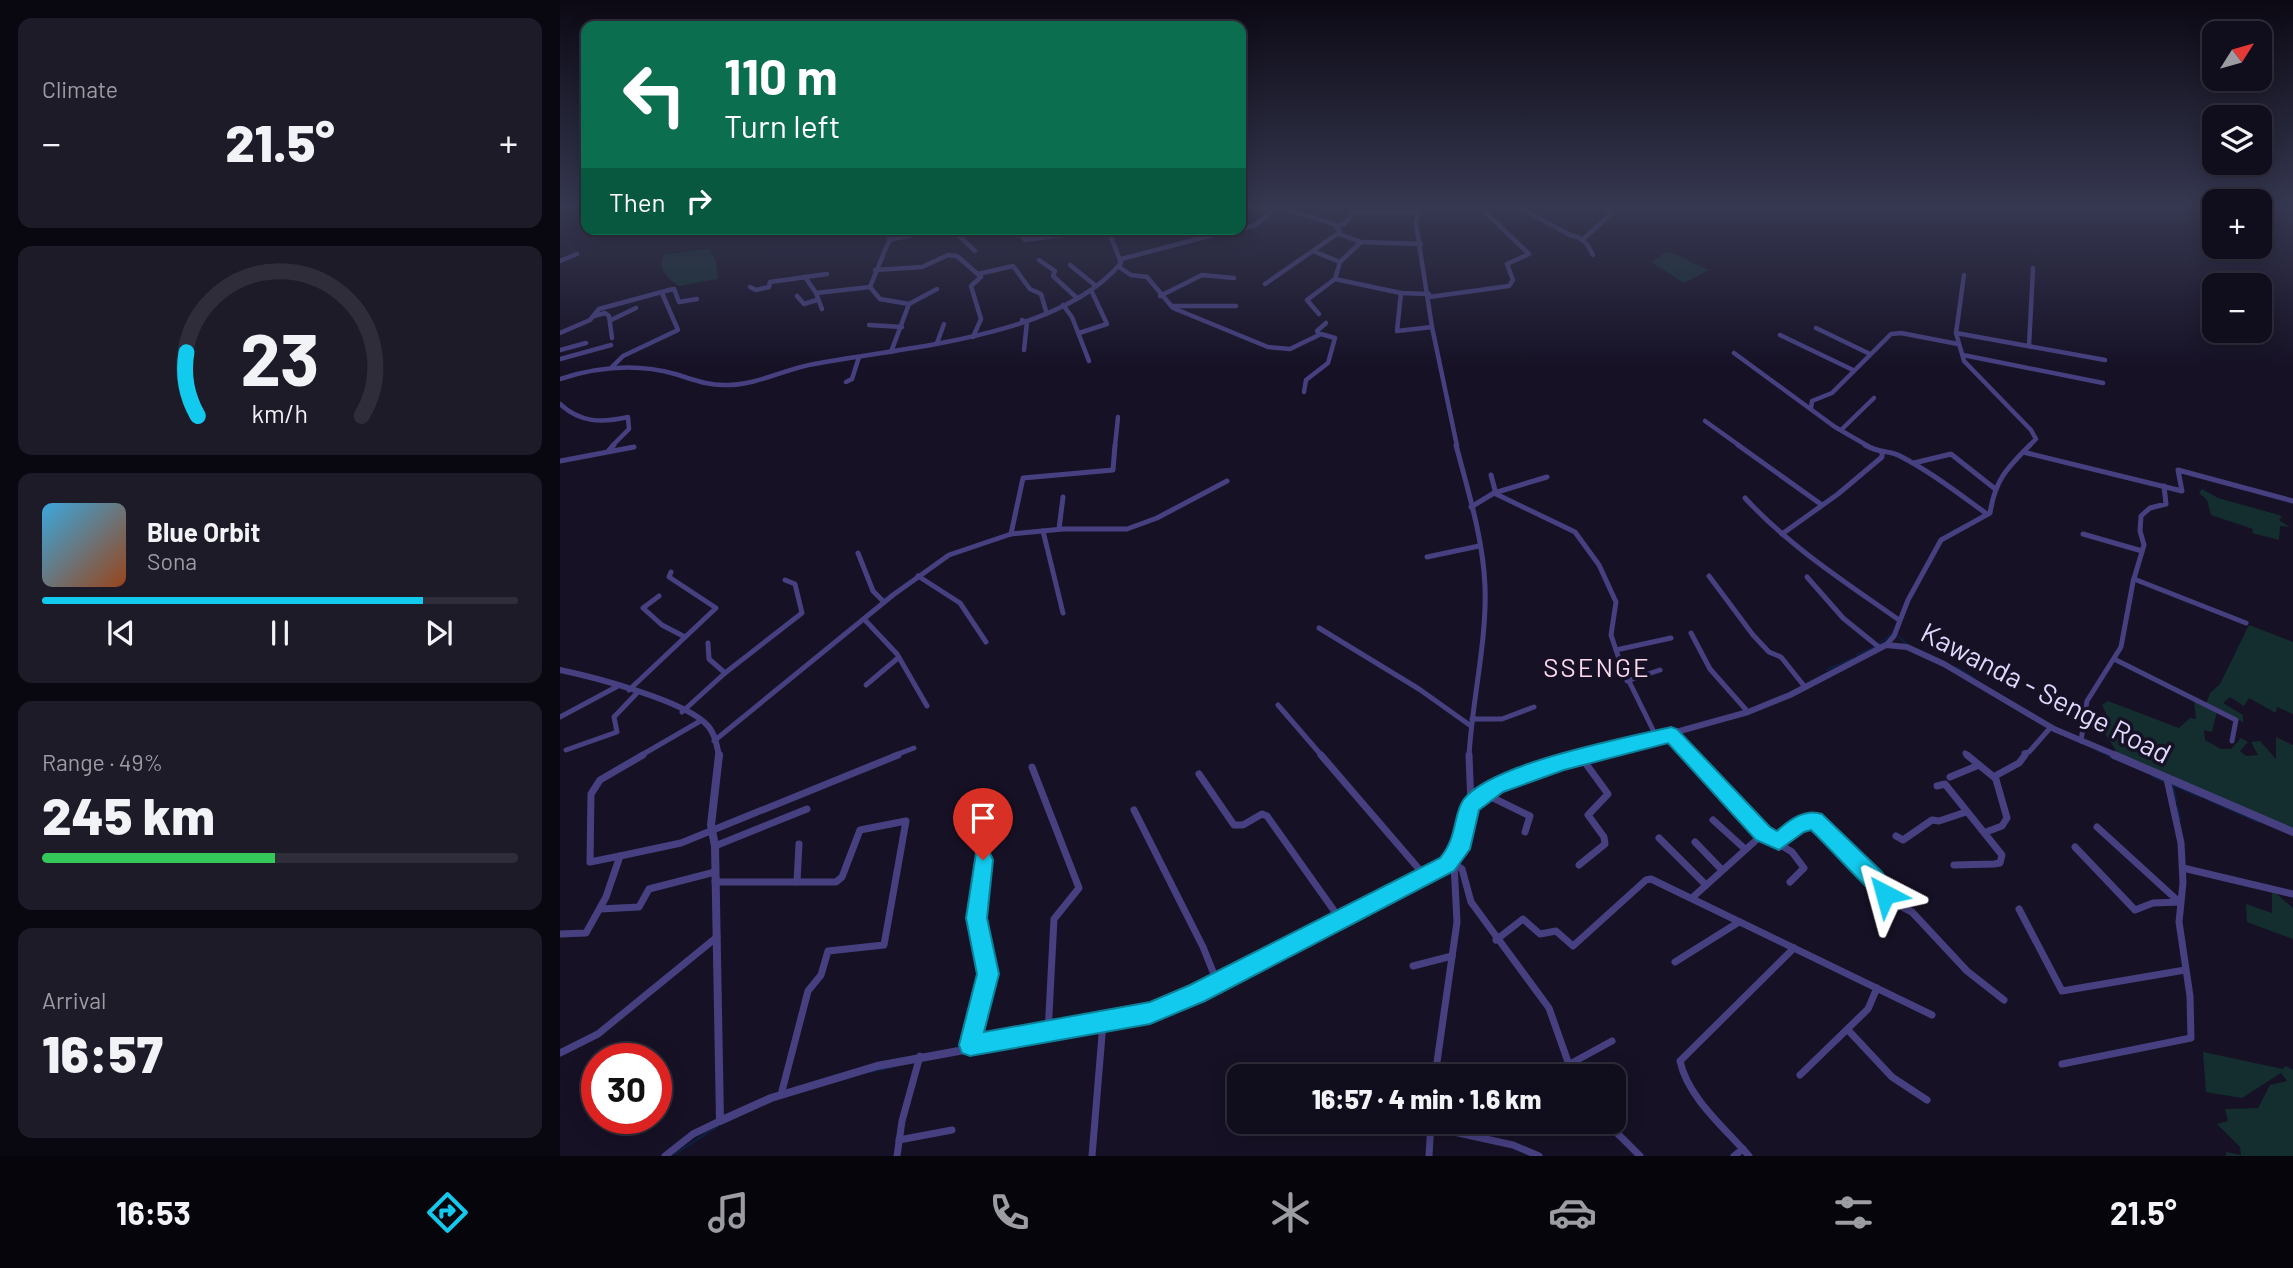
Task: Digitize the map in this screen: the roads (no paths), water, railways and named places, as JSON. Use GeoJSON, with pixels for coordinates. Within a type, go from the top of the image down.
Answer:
{"type":"FeatureCollection","features":[{"type":"Feature","properties":{"kind":"street"},"geometry":{"type":"LineString","coordinates":[[870,287],[880,260]]}},
{"type":"Feature","properties":{"kind":"street"},"geometry":{"type":"LineString","coordinates":[[875,270],[923,269],[944,260]]}},
{"type":"Feature","properties":{"kind":"street"},"geometry":{"type":"LineString","coordinates":[[960,260],[980,278],[971,286],[981,318],[973,337]]}},
{"type":"Feature","properties":{"kind":"street"},"geometry":{"type":"LineString","coordinates":[[1038,260],[1054,270],[1053,275],[1077,298]]}},
{"type":"Feature","properties":{"kind":"street"},"geometry":{"type":"LineString","coordinates":[[560,379],[612,367],[657,371],[710,384],[732,385],[808,366],[973,337],[1077,298],[1119,267],[1121,260]]}},
{"type":"Feature","properties":{"kind":"street"},"geometry":{"type":"LineString","coordinates":[[1265,284],[1300,260]]}},
{"type":"Feature","properties":{"kind":"street"},"geometry":{"type":"LineString","coordinates":[[1335,260],[1340,262]]}},
{"type":"Feature","properties":{"kind":"street"},"geometry":{"type":"LineString","coordinates":[[1319,314],[1307,300],[1335,279],[1342,260]]}},
{"type":"Feature","properties":{"kind":"street"},"geometry":{"type":"LineString","coordinates":[[1423,260],[1432,327],[1438,342],[1449,416],[1479,546],[1485,605],[1471,723],[1468,785],[1471,805],[1460,849],[1453,863],[1457,922],[1437,1064]]}},
{"type":"Feature","properties":{"kind":"street"},"geometry":{"type":"LineString","coordinates":[[1335,279],[1429,296],[1509,286],[1513,281],[1507,264],[1516,260]]}},
{"type":"Feature","properties":{"kind":"street"},"geometry":{"type":"LineString","coordinates":[[1070,265],[1094,288],[1107,324],[1079,333]]}},
{"type":"Feature","properties":{"kind":"street"},"geometry":{"type":"LineString","coordinates":[[978,274],[1013,266],[1030,289],[1041,293],[1046,311]]}},
{"type":"Feature","properties":{"kind":"street"},"geometry":{"type":"LineString","coordinates":[[1119,267],[1131,275],[1147,276],[1160,296],[1171,306],[1278,350],[1295,348],[1319,334],[1335,338],[1329,362],[1306,380],[1304,392]]}},
{"type":"Feature","properties":{"kind":"street"},"geometry":{"type":"LineString","coordinates":[[2029,346],[2033,268]]}},
{"type":"Feature","properties":{"kind":"street"},"geometry":{"type":"LineString","coordinates":[[783,279],[787,270]]}},
{"type":"Feature","properties":{"kind":"street"},"geometry":{"type":"LineString","coordinates":[[750,287],[751,290],[764,289],[769,287],[769,282],[827,274]]}},
{"type":"Feature","properties":{"kind":"street"},"geometry":{"type":"LineString","coordinates":[[1160,296],[1202,275],[1234,278]]}},
{"type":"Feature","properties":{"kind":"street"},"geometry":{"type":"LineString","coordinates":[[1471,805],[1483,793],[1504,782],[1581,757],[1748,712],[1805,687],[1883,646],[1894,636],[1899,620],[1941,541],[1992,509],[1994,488],[2023,452],[2035,442],[2031,429],[1964,361],[1956,333],[1964,275]]}},
{"type":"Feature","properties":{"kind":"street"},"geometry":{"type":"LineString","coordinates":[[806,277],[822,309]]}},
{"type":"Feature","properties":{"kind":"street"},"geometry":{"type":"LineString","coordinates":[[816,293],[870,287]]}},
{"type":"Feature","properties":{"kind":"street"},"geometry":{"type":"LineString","coordinates":[[870,287],[880,299],[909,304],[937,289]]}},
{"type":"Feature","properties":{"kind":"street"},"geometry":{"type":"LineString","coordinates":[[594,316],[599,309],[674,289],[679,302],[696,299]]}},
{"type":"Feature","properties":{"kind":"street"},"geometry":{"type":"LineString","coordinates":[[612,367],[623,356],[677,330],[662,293]]}},
{"type":"Feature","properties":{"kind":"street"},"geometry":{"type":"LineString","coordinates":[[1401,293],[1397,331],[1432,327]]}},
{"type":"Feature","properties":{"kind":"street"},"geometry":{"type":"LineString","coordinates":[[797,296],[804,304],[817,300]]}},
{"type":"Feature","properties":{"kind":"street"},"geometry":{"type":"LineString","coordinates":[[891,352],[909,304]]}},
{"type":"Feature","properties":{"kind":"street"},"geometry":{"type":"LineString","coordinates":[[1063,305],[1079,333],[1089,361]]}},
{"type":"Feature","properties":{"kind":"street"},"geometry":{"type":"LineString","coordinates":[[1171,306],[1236,306]]}},
{"type":"Feature","properties":{"kind":"street"},"geometry":{"type":"LineString","coordinates":[[611,320],[636,308]]}},
{"type":"Feature","properties":{"kind":"street"},"geometry":{"type":"LineString","coordinates":[[560,333],[605,313],[611,320],[612,338]]}},
{"type":"Feature","properties":{"kind":"street"},"geometry":{"type":"LineString","coordinates":[[1022,320],[1027,322],[1023,337],[1024,350]]}},
{"type":"Feature","properties":{"kind":"street"},"geometry":{"type":"LineString","coordinates":[[1319,334],[1317,331],[1326,323]]}},
{"type":"Feature","properties":{"kind":"street"},"geometry":{"type":"LineString","coordinates":[[869,324],[902,327]]}},
{"type":"Feature","properties":{"kind":"street"},"geometry":{"type":"LineString","coordinates":[[937,344],[944,324]]}},
{"type":"Feature","properties":{"kind":"street"},"geometry":{"type":"LineString","coordinates":[[1816,328],[1870,354]]}},
{"type":"Feature","properties":{"kind":"street"},"geometry":{"type":"LineString","coordinates":[[1811,408],[1812,401],[1832,393],[1853,370],[1895,333],[1958,344]]}},
{"type":"Feature","properties":{"kind":"street"},"geometry":{"type":"LineString","coordinates":[[1956,333],[2105,360]]}},
{"type":"Feature","properties":{"kind":"street"},"geometry":{"type":"LineString","coordinates":[[1780,335],[1853,370]]}},
{"type":"Feature","properties":{"kind":"street"},"geometry":{"type":"LineString","coordinates":[[560,350],[586,343]]}},
{"type":"Feature","properties":{"kind":"street"},"geometry":{"type":"LineString","coordinates":[[560,359],[611,345]]}},
{"type":"Feature","properties":{"kind":"street"},"geometry":{"type":"LineString","coordinates":[[1734,353],[1841,430],[1882,453],[1895,453],[1914,463],[1987,514]]}},
{"type":"Feature","properties":{"kind":"street"},"geometry":{"type":"LineString","coordinates":[[1964,355],[2103,383]]}},
{"type":"Feature","properties":{"kind":"street"},"geometry":{"type":"LineString","coordinates":[[846,382],[852,379],[859,357]]}},
{"type":"Feature","properties":{"kind":"street"},"geometry":{"type":"LineString","coordinates":[[1841,430],[1874,398]]}},
{"type":"Feature","properties":{"kind":"street"},"geometry":{"type":"LineString","coordinates":[[560,404],[571,414],[603,424],[628,417],[629,429],[609,450]]}},
{"type":"Feature","properties":{"kind":"street"},"geometry":{"type":"LineString","coordinates":[[1011,534],[1023,478],[1113,470],[1118,417]]}},
{"type":"Feature","properties":{"kind":"street"},"geometry":{"type":"LineString","coordinates":[[1705,421],[1822,505]]}},
{"type":"Feature","properties":{"kind":"street"},"geometry":{"type":"LineString","coordinates":[[560,461],[634,447]]}},
{"type":"Feature","properties":{"kind":"street"},"geometry":{"type":"LineString","coordinates":[[2023,452],[2183,491],[2177,472],[2182,471],[2293,501]]}},
{"type":"Feature","properties":{"kind":"street"},"geometry":{"type":"LineString","coordinates":[[1782,534],[1882,457],[1882,453]]}},
{"type":"Feature","properties":{"kind":"street"},"geometry":{"type":"LineString","coordinates":[[1914,463],[1951,454],[1994,488]]}},
{"type":"Feature","properties":{"kind":"street"},"geometry":{"type":"LineString","coordinates":[[1491,475],[1494,493]]}},
{"type":"Feature","properties":{"kind":"street"},"geometry":{"type":"LineString","coordinates":[[1471,507],[1494,493],[1547,477]]}},
{"type":"Feature","properties":{"kind":"street"},"geometry":{"type":"LineString","coordinates":[[715,741],[884,602],[918,576],[961,549],[1011,534],[1127,528],[1157,518],[1227,481]]}},
{"type":"Feature","properties":{"kind":"street"},"geometry":{"type":"LineString","coordinates":[[2081,741],[2087,701],[2114,659],[2125,630],[2142,551],[2141,516],[2150,508],[2166,504],[2164,486]]}},
{"type":"Feature","properties":{"kind":"street"},"geometry":{"type":"LineString","coordinates":[[1494,493],[1577,534],[1599,565],[1616,602],[1611,625],[1616,650],[1627,681],[1657,738]]}},
{"type":"Feature","properties":{"kind":"street"},"geometry":{"type":"LineString","coordinates":[[1059,530],[1063,497]]}},
{"type":"Feature","properties":{"kind":"street"},"geometry":{"type":"LineString","coordinates":[[1745,498],[1782,534],[1899,620]]}},
{"type":"Feature","properties":{"kind":"street"},"geometry":{"type":"LineString","coordinates":[[1043,531],[1052,567],[1054,590],[1063,614]]}},
{"type":"Feature","properties":{"kind":"street"},"geometry":{"type":"LineString","coordinates":[[2083,534],[2142,551]]}},
{"type":"Feature","properties":{"kind":"street"},"geometry":{"type":"LineString","coordinates":[[1427,557],[1479,546]]}},
{"type":"Feature","properties":{"kind":"street"},"geometry":{"type":"LineString","coordinates":[[858,553],[873,590],[884,602]]}},
{"type":"Feature","properties":{"kind":"street"},"geometry":{"type":"LineString","coordinates":[[566,750],[617,732],[614,717],[633,692],[685,636],[716,608],[670,578],[671,572]]}},
{"type":"Feature","properties":{"kind":"street"},"geometry":{"type":"LineString","coordinates":[[918,576],[960,603],[985,642]]}},
{"type":"Feature","properties":{"kind":"street"},"geometry":{"type":"LineString","coordinates":[[1709,576],[1753,635],[1769,652],[1779,655],[1805,687]]}},
{"type":"Feature","properties":{"kind":"street"},"geometry":{"type":"LineString","coordinates":[[1807,578],[1843,618],[1883,646]]}},
{"type":"Feature","properties":{"kind":"street"},"geometry":{"type":"LineString","coordinates":[[2134,579],[2246,623]]}},
{"type":"Feature","properties":{"kind":"street"},"geometry":{"type":"LineString","coordinates":[[682,712],[725,673],[802,613],[795,584],[785,580]]}},
{"type":"Feature","properties":{"kind":"street"},"geometry":{"type":"LineString","coordinates":[[659,596],[643,608],[662,625],[685,636]]}},
{"type":"Feature","properties":{"kind":"street"},"geometry":{"type":"LineString","coordinates":[[864,619],[883,636],[927,706]]}},
{"type":"Feature","properties":{"kind":"street"},"geometry":{"type":"LineString","coordinates":[[1319,628],[1471,723],[1502,719],[1534,707]]}},
{"type":"Feature","properties":{"kind":"street"},"geometry":{"type":"LineString","coordinates":[[1691,633],[1710,669],[1748,712]]}},
{"type":"Feature","properties":{"kind":"street"},"geometry":{"type":"LineString","coordinates":[[1894,636],[1904,646]]}},
{"type":"Feature","properties":{"kind":"street"},"geometry":{"type":"LineString","coordinates":[[1616,650],[1671,638]]}},
{"type":"Feature","properties":{"kind":"street"},"geometry":{"type":"LineString","coordinates":[[708,643],[709,659],[725,673]]}},
{"type":"Feature","properties":{"kind":"street","name":"Kawanda - Senge Road"},"geometry":{"type":"LineString","coordinates":[[1883,646],[1904,646],[1944,664],[2051,727],[2293,832]]}},
{"type":"Feature","properties":{"kind":"street"},"geometry":{"type":"LineString","coordinates":[[866,685],[898,658]]}},
{"type":"Feature","properties":{"kind":"street"},"geometry":{"type":"LineString","coordinates":[[2114,659],[2236,720],[2232,741]]}},
{"type":"Feature","properties":{"kind":"street"},"geometry":{"type":"LineString","coordinates":[[560,670],[588,674],[702,720],[711,730],[715,741],[719,757],[717,796],[709,832],[715,846],[720,1121]]}},
{"type":"Feature","properties":{"kind":"street"},"geometry":{"type":"LineString","coordinates":[[1627,681],[1660,670]]}},
{"type":"Feature","properties":{"kind":"street"},"geometry":{"type":"LineString","coordinates":[[560,717],[618,686]]}},
{"type":"Feature","properties":{"kind":"street"},"geometry":{"type":"LineString","coordinates":[[1278,705],[1425,876]]}},
{"type":"Feature","properties":{"kind":"street"},"geometry":{"type":"LineString","coordinates":[[702,720],[600,780],[592,789],[590,862],[681,843],[914,748]]}},
{"type":"Feature","properties":{"kind":"street"},"geometry":{"type":"LineString","coordinates":[[1995,779],[2019,764],[2025,753],[2051,727]]}},
{"type":"Feature","properties":{"kind":"street"},"geometry":{"type":"LineString","coordinates":[[1671,734],[1763,834],[1779,841],[1804,864],[1802,870],[1790,882]]}},
{"type":"Feature","properties":{"kind":"street"},"geometry":{"type":"LineString","coordinates":[[1965,753],[1995,779],[2007,818],[2002,826],[1986,832]]}},
{"type":"Feature","properties":{"kind":"street"},"geometry":{"type":"LineString","coordinates":[[1579,865],[1605,844],[1604,837],[1588,816],[1608,794],[1581,757]]}},
{"type":"Feature","properties":{"kind":"street"},"geometry":{"type":"LineString","coordinates":[[1950,777],[1979,765]]}},
{"type":"Feature","properties":{"kind":"street"},"geometry":{"type":"LineString","coordinates":[[1032,767],[1079,888],[1077,894],[1058,911],[1054,919],[1048,1033]]}},
{"type":"Feature","properties":{"kind":"street"},"geometry":{"type":"LineString","coordinates":[[1199,774],[1234,825],[1243,825],[1262,814],[1267,816],[1340,919]]}},
{"type":"Feature","properties":{"kind":"street"},"geometry":{"type":"LineString","coordinates":[[2062,1063],[2191,1038],[2190,996],[2179,922],[2183,868],[2178,821],[2167,779]]}},
{"type":"Feature","properties":{"kind":"street"},"geometry":{"type":"LineString","coordinates":[[1937,786],[1945,783],[2003,855],[2000,863],[1987,866],[1961,862],[1954,865]]}},
{"type":"Feature","properties":{"kind":"street"},"geometry":{"type":"LineString","coordinates":[[1483,793],[1530,816],[1525,832]]}},
{"type":"Feature","properties":{"kind":"street"},"geometry":{"type":"LineString","coordinates":[[715,846],[807,809]]}},
{"type":"Feature","properties":{"kind":"street"},"geometry":{"type":"LineString","coordinates":[[1134,810],[1203,947],[1218,984]]}},
{"type":"Feature","properties":{"kind":"street"},"geometry":{"type":"LineString","coordinates":[[1896,836],[1903,840],[1932,820],[1939,821],[1966,812]]}},
{"type":"Feature","properties":{"kind":"street"},"geometry":{"type":"LineString","coordinates":[[1713,820],[1745,849]]}},
{"type":"Feature","properties":{"kind":"street"},"geometry":{"type":"LineString","coordinates":[[1779,841],[1806,820],[1818,822],[1875,879],[1890,901],[1912,912],[1967,971],[2004,1000]]}},
{"type":"Feature","properties":{"kind":"street"},"geometry":{"type":"LineString","coordinates":[[715,882],[838,882],[860,830],[906,821],[884,945],[828,951],[821,975],[808,991],[782,1091]]}},
{"type":"Feature","properties":{"kind":"street"},"geometry":{"type":"LineString","coordinates":[[2097,827],[2179,902]]}},
{"type":"Feature","properties":{"kind":"street"},"geometry":{"type":"LineString","coordinates":[[1693,897],[1763,834]]}},
{"type":"Feature","properties":{"kind":"street"},"geometry":{"type":"LineString","coordinates":[[1659,838],[1706,885]]}},
{"type":"Feature","properties":{"kind":"street"},"geometry":{"type":"LineString","coordinates":[[1695,842],[1723,870]]}},
{"type":"Feature","properties":{"kind":"street"},"geometry":{"type":"LineString","coordinates":[[797,882],[799,844]]}},
{"type":"Feature","properties":{"kind":"street"},"geometry":{"type":"LineString","coordinates":[[2075,847],[2135,910],[2153,903],[2179,902]]}},
{"type":"Feature","properties":{"kind":"street"},"geometry":{"type":"LineString","coordinates":[[560,934],[584,934],[600,909],[620,856]]}},
{"type":"Feature","properties":{"kind":"street"},"geometry":{"type":"LineString","coordinates":[[970,1045],[988,974],[976,918],[983,860]]}},
{"type":"Feature","properties":{"kind":"street"},"geometry":{"type":"LineString","coordinates":[[664,1156],[693,1134],[782,1091],[827,1077],[970,1045],[1150,1013],[1218,984],[1453,863]]}},
{"type":"Feature","properties":{"kind":"street"},"geometry":{"type":"LineString","coordinates":[[1453,863],[1462,869],[1471,902],[1496,940],[1549,1008],[1557,1023],[1568,1064]]}},
{"type":"Feature","properties":{"kind":"street"},"geometry":{"type":"LineString","coordinates":[[2183,868],[2293,894]]}},
{"type":"Feature","properties":{"kind":"street"},"geometry":{"type":"LineString","coordinates":[[600,909],[639,907],[649,889],[715,872]]}},
{"type":"Feature","properties":{"kind":"street"},"geometry":{"type":"LineString","coordinates":[[1496,940],[1523,919],[1540,934],[1556,931],[1573,946],[1646,880],[1693,897],[1932,1015]]}},
{"type":"Feature","properties":{"kind":"street"},"geometry":{"type":"LineString","coordinates":[[2019,909],[2062,991],[2185,971]]}},
{"type":"Feature","properties":{"kind":"street"},"geometry":{"type":"LineString","coordinates":[[1675,962],[1739,922]]}},
{"type":"Feature","properties":{"kind":"street"},"geometry":{"type":"LineString","coordinates":[[560,1053],[584,1044],[692,953],[717,937]]}},
{"type":"Feature","properties":{"kind":"street"},"geometry":{"type":"LineString","coordinates":[[1749,1156],[1696,1094],[1682,1073],[1680,1061],[1794,948]]}},
{"type":"Feature","properties":{"kind":"street"},"geometry":{"type":"LineString","coordinates":[[1413,966],[1452,956]]}},
{"type":"Feature","properties":{"kind":"street"},"geometry":{"type":"LineString","coordinates":[[1800,1075],[1868,1009],[1877,988]]}},
{"type":"Feature","properties":{"kind":"street"},"geometry":{"type":"LineString","coordinates":[[1092,1156],[1103,1023]]}},
{"type":"Feature","properties":{"kind":"street"},"geometry":{"type":"LineString","coordinates":[[1848,1030],[1892,1077],[1927,1100]]}},
{"type":"Feature","properties":{"kind":"street"},"geometry":{"type":"LineString","coordinates":[[1570,1064],[1612,1041]]}},
{"type":"Feature","properties":{"kind":"street"},"geometry":{"type":"LineString","coordinates":[[897,1156],[920,1056]]}},
{"type":"Feature","properties":{"kind":"street"},"geometry":{"type":"LineString","coordinates":[[899,1140],[951,1130]]}},
{"type":"Feature","properties":{"kind":"street"},"geometry":{"type":"LineString","coordinates":[[1429,1156],[1430,1134]]}},
{"type":"Feature","properties":{"kind":"street"},"geometry":{"type":"LineString","coordinates":[[1468,1134],[1513,1145],[1539,1156]]}},
{"type":"Feature","properties":{"kind":"street"},"geometry":{"type":"LineString","coordinates":[[1618,1134],[1640,1156]]}},
{"type":"Feature","properties":{"kind":"street"},"geometry":{"type":"LineString","coordinates":[[1734,1156],[1743,1149]]}},
{"type":"Feature","properties":{"kind":"waterway"},"geometry":{"type":"LineString","coordinates":[[1879,644],[1891,634]]}},
{"type":"Feature","properties":{"kind":"waterway"},"geometry":{"type":"LineString","coordinates":[[1897,635],[1908,645]]}},
{"type":"Feature","properties":{"kind":"waterway"},"geometry":{"type":"LineString","coordinates":[[1857,655],[1875,647]]}},
{"type":"Feature","properties":{"kind":"waterway"},"geometry":{"type":"LineString","coordinates":[[1827,670],[1853,658]]}},
{"type":"Feature","properties":{"kind":"waterway"},"geometry":{"type":"LineString","coordinates":[[1957,667],[1974,678]]}},
{"type":"Feature","properties":{"kind":"waterway"},"geometry":{"type":"LineString","coordinates":[[2098,751],[2111,756]]}},
{"type":"Feature","properties":{"kind":"waterway"},"geometry":{"type":"LineString","coordinates":[[2107,755],[2112,757]]}},
{"type":"Feature","properties":{"kind":"waterway"},"geometry":{"type":"LineString","coordinates":[[2152,776],[2163,781]]}},
{"type":"Feature","properties":{"kind":"waterway"},"geometry":{"type":"LineString","coordinates":[[2176,801],[2173,785],[2201,797]]}},
{"type":"Feature","properties":{"kind":"waterway"},"geometry":{"type":"LineString","coordinates":[[2209,800],[2259,822]]}},
{"type":"Feature","properties":{"kind":"waterway"},"geometry":{"type":"LineString","coordinates":[[2177,807],[2180,819]]}},
{"type":"Feature","properties":{"kind":"waterway"},"geometry":{"type":"LineString","coordinates":[[870,1072],[892,1067]]}},
{"type":"Feature","properties":{"kind":"waterway"},"geometry":{"type":"LineString","coordinates":[[675,1154],[718,1126]]}},
{"type":"Feature","properties":{"kind":"district","name":"SSENGE"},"geometry":{"type":"Point","coordinates":[1597,668]}}]}
